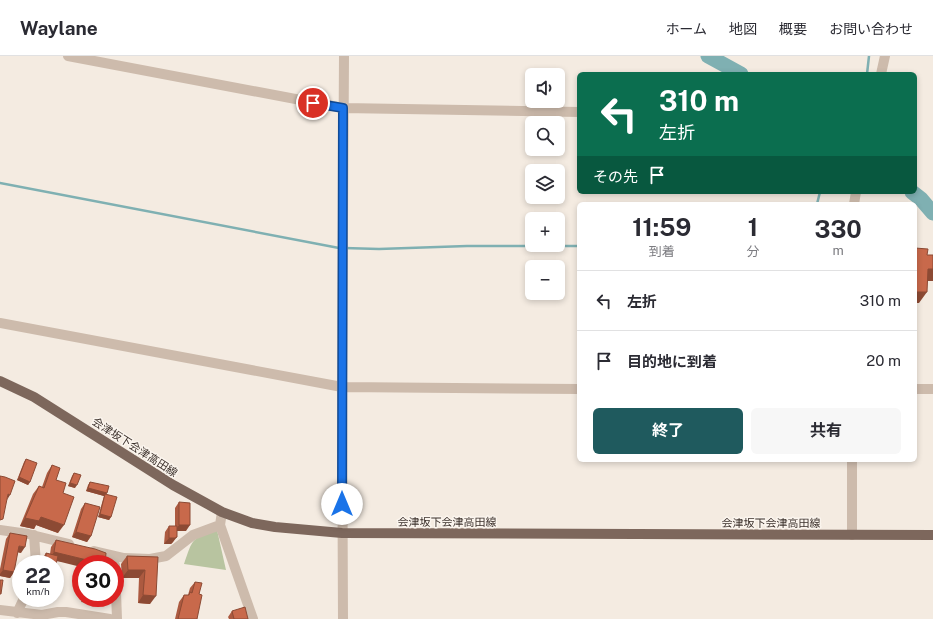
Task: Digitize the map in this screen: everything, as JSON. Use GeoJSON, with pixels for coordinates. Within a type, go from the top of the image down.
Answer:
{"type":"FeatureCollection","features":[{"type":"Feature","properties":{"kind":"main road","name":"会津坂下会津高田線"},"geometry":{"type":"LineString","coordinates":[[0,381],[34,397],[173,485],[222,512],[252,523],[275,527],[342,533],[933,535]]}},
{"type":"Feature","properties":{"kind":"street"},"geometry":{"type":"LineString","coordinates":[[68,56],[343,108],[577,112]]}},
{"type":"Feature","properties":{"kind":"street"},"geometry":{"type":"LineString","coordinates":[[343,619],[342,387],[344,56]]}},
{"type":"Feature","properties":{"kind":"street"},"geometry":{"type":"LineString","coordinates":[[881,72],[885,56]]}},
{"type":"Feature","properties":{"kind":"street"},"geometry":{"type":"LineString","coordinates":[[0,323],[342,387],[577,389]]}},
{"type":"Feature","properties":{"kind":"street"},"geometry":{"type":"LineString","coordinates":[[917,390],[933,389]]}},
{"type":"Feature","properties":{"kind":"street"},"geometry":{"type":"LineString","coordinates":[[852,462],[852,535]]}},
{"type":"Feature","properties":{"kind":"street"},"geometry":{"type":"LineString","coordinates":[[222,512],[220,525],[253,619]]}},
{"type":"Feature","properties":{"kind":"street"},"geometry":{"type":"LineString","coordinates":[[124,558],[150,558],[166,556],[193,535],[220,525]]}},
{"type":"Feature","properties":{"kind":"street"},"geometry":{"type":"LineString","coordinates":[[0,530],[34,535],[81,547],[100,555]]}},
{"type":"Feature","properties":{"kind":"street"},"geometry":{"type":"LineString","coordinates":[[34,535],[35,555]]}},
{"type":"Feature","properties":{"kind":"street"},"geometry":{"type":"LineString","coordinates":[[17,613],[20,607]]}},
{"type":"Feature","properties":{"kind":"street"},"geometry":{"type":"LineString","coordinates":[[117,607],[117,619]]}},
{"type":"Feature","properties":{"kind":"street"},"geometry":{"type":"LineString","coordinates":[[0,610],[42,615],[66,612],[110,619]]}},
{"type":"Feature","properties":{"kind":"green space"},"geometry":{"type":"Polygon","coordinates":[[[217,530],[226,570],[184,564],[189,549],[194,541],[197,538],[217,530]]]}},
{"type":"Feature","properties":{"kind":"building"},"geometry":{"type":"Polygon","coordinates":[[[917,248],[928,249],[927,255],[933,255],[933,269],[928,269],[927,292],[917,292],[917,248]]]}},
{"type":"Feature","properties":{"kind":"building"},"geometry":{"type":"Polygon","coordinates":[[[26,459],[37,463],[30,482],[19,477],[26,459]]]}},
{"type":"Feature","properties":{"kind":"building"},"geometry":{"type":"Polygon","coordinates":[[[52,465],[60,468],[56,480],[66,483],[63,493],[74,497],[64,525],[41,517],[39,521],[25,518],[39,486],[44,488],[52,465]]]}},
{"type":"Feature","properties":{"kind":"building"},"geometry":{"type":"Polygon","coordinates":[[[74,473],[81,475],[77,485],[70,483],[74,473]]]}},
{"type":"Feature","properties":{"kind":"building"},"geometry":{"type":"Polygon","coordinates":[[[0,476],[15,481],[10,495],[8,494],[3,519],[0,520],[0,476]]]}},
{"type":"Feature","properties":{"kind":"building"},"geometry":{"type":"Polygon","coordinates":[[[90,482],[109,486],[107,493],[88,488],[90,482]]]}},
{"type":"Feature","properties":{"kind":"building"},"geometry":{"type":"Polygon","coordinates":[[[105,494],[117,497],[111,517],[100,514],[105,494]]]}},
{"type":"Feature","properties":{"kind":"building"},"geometry":{"type":"Polygon","coordinates":[[[179,502],[190,503],[190,525],[179,525],[179,502]]]}},
{"type":"Feature","properties":{"kind":"building"},"geometry":{"type":"Polygon","coordinates":[[[85,503],[100,507],[91,536],[76,532],[85,503]]]}},
{"type":"Feature","properties":{"kind":"building"},"geometry":{"type":"Polygon","coordinates":[[[169,526],[177,526],[177,537],[169,538],[169,526]]]}},
{"type":"Feature","properties":{"kind":"building"},"geometry":{"type":"Polygon","coordinates":[[[10,533],[27,536],[25,547],[19,546],[17,555],[12,555],[12,572],[3,570],[10,533]]]}},
{"type":"Feature","properties":{"kind":"building"},"geometry":{"type":"Polygon","coordinates":[[[56,540],[106,553],[106,555],[72,555],[72,556],[54,552],[56,540]]]}},
{"type":"Feature","properties":{"kind":"building"},"geometry":{"type":"Polygon","coordinates":[[[127,556],[158,557],[156,596],[143,595],[145,570],[128,570],[127,556]]]}},
{"type":"Feature","properties":{"kind":"building"},"geometry":{"type":"Polygon","coordinates":[[[0,580],[3,580],[1,594],[0,594],[0,580]]]}},
{"type":"Feature","properties":{"kind":"building"},"geometry":{"type":"Polygon","coordinates":[[[195,582],[202,583],[199,594],[202,595],[197,619],[178,619],[184,595],[189,595],[190,592],[192,593],[195,582]]]}},
{"type":"Feature","properties":{"kind":"building"},"geometry":{"type":"Polygon","coordinates":[[[245,607],[248,619],[234,619],[232,611],[245,607]]]}},
{"type":"Feature","properties":{"kind":"waterway"},"geometry":{"type":"LineString","coordinates":[[708,56],[737,72]]}},
{"type":"Feature","properties":{"kind":"waterway"},"geometry":{"type":"LineString","coordinates":[[867,72],[869,56]]}},
{"type":"Feature","properties":{"kind":"waterway"},"geometry":{"type":"LineString","coordinates":[[0,183],[339,248]]}},
{"type":"Feature","properties":{"kind":"waterway"},"geometry":{"type":"LineString","coordinates":[[818,202],[820,194]]}},
{"type":"Feature","properties":{"kind":"waterway"},"geometry":{"type":"LineString","coordinates":[[915,194],[933,213]]}},
{"type":"Feature","properties":{"kind":"waterway"},"geometry":{"type":"LineString","coordinates":[[344,248],[379,249],[467,246],[577,246]]}},
{"type":"Feature","properties":{"kind":"route"},"geometry":{"type":"LineString","coordinates":[[313,103],[343,108],[342,504]]}}]}
